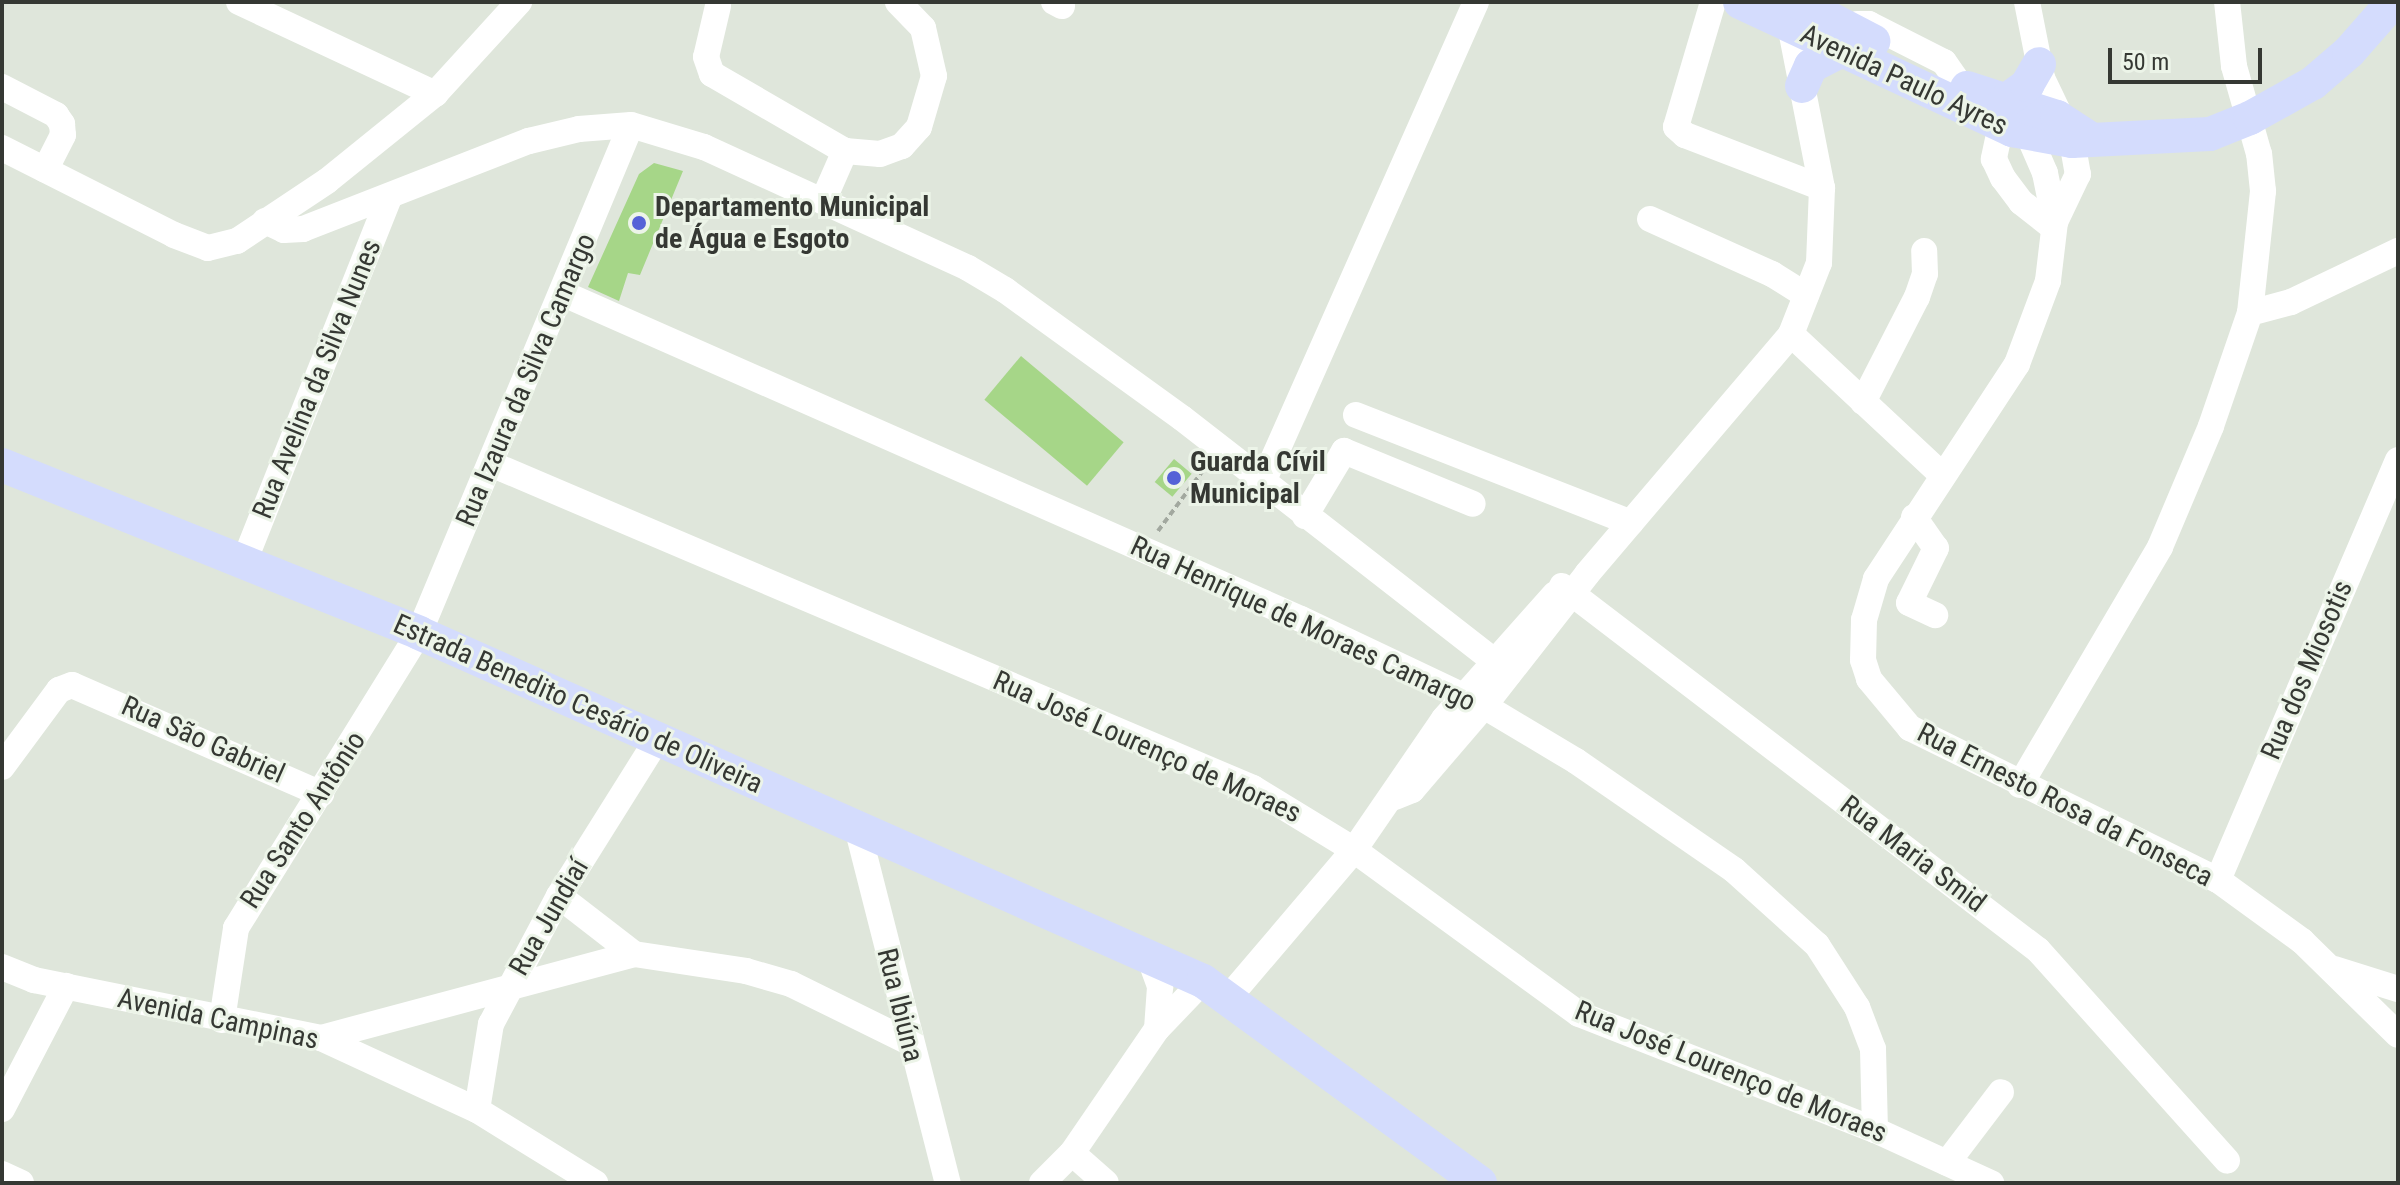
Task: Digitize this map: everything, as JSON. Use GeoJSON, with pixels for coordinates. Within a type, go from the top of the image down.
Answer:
{"type":"FeatureCollection","features":[{"type":"Feature","properties":{"kind":"main road","name":"Avenida Paulo Ayres"},"geometry":{"type":"LineString","coordinates":[[1740,2],[1791,11],[1845,39],[1960,85],[2040,112]]}},
{"type":"Feature","properties":{"kind":"main road"},"geometry":{"type":"LineString","coordinates":[[2040,112],[2210,134],[2250,118],[2313,83],[2349,52],[2393,2]]}},
{"type":"Feature","properties":{"kind":"main road","name":"Avenida Paulo Ayres"},"geometry":{"type":"LineString","coordinates":[[1845,39],[2040,112]]}},
{"type":"Feature","properties":{"kind":"main road"},"geometry":{"type":"LineString","coordinates":[[1802,86],[1811,66],[1845,39]]}},
{"type":"Feature","properties":{"kind":"main road","name":"Estrada Benedito Cesário de Oliveira"},"geometry":{"type":"LineString","coordinates":[[2,465],[419,633],[1149,956],[1216,989],[1480,1183]]}},
{"type":"Feature","properties":{"kind":"street"},"geometry":{"type":"LineString","coordinates":[[239,2],[435,94]]}},
{"type":"Feature","properties":{"kind":"street"},"geometry":{"type":"LineString","coordinates":[[2,148],[208,248],[237,241],[327,181],[435,94],[519,2]]}},
{"type":"Feature","properties":{"kind":"street"},"geometry":{"type":"LineString","coordinates":[[718,6],[706,57],[712,74],[845,151],[880,154],[902,146],[919,127],[934,76],[923,28],[898,2]]}},
{"type":"Feature","properties":{"kind":"street"},"geometry":{"type":"LineString","coordinates":[[1263,482],[1476,2]]}},
{"type":"Feature","properties":{"kind":"street"},"geometry":{"type":"LineString","coordinates":[[1713,2],[1676,127],[1685,135],[1822,188]]}},
{"type":"Feature","properties":{"kind":"street","name":"Rua Ernesto Rosa da Fonseca"},"geometry":{"type":"LineString","coordinates":[[2027,2],[2045,173],[2055,225]]}},
{"type":"Feature","properties":{"kind":"street"},"geometry":{"type":"LineString","coordinates":[[2020,785],[2160,547],[2211,426],[2250,313],[2263,191],[2250,118],[2234,66],[2227,2]]}},
{"type":"Feature","properties":{"kind":"street"},"geometry":{"type":"LineString","coordinates":[[1042,1183],[1072,1153],[1157,1029],[1216,989],[1354,850],[1395,797],[1412,790],[1501,667],[1631,523],[1791,334],[1819,263],[1822,188],[1791,11]]}},
{"type":"Feature","properties":{"kind":"street"},"geometry":{"type":"LineString","coordinates":[[2,87],[56,115],[62,124],[63,135],[45,170]]}},
{"type":"Feature","properties":{"kind":"street"},"geometry":{"type":"LineString","coordinates":[[2040,112],[1994,159],[2003,178],[2021,202],[2055,225]]}},
{"type":"Feature","properties":{"kind":"street","name":"Rua Ernesto Rosa da Fonseca"},"geometry":{"type":"LineString","coordinates":[[2040,112],[2078,174],[2055,225],[2048,281],[2017,364],[1988,415],[1942,475],[1876,579],[1864,620],[1863,660],[1869,679],[1910,728],[2020,785],[2218,880],[2331,968],[2398,1035]]}},
{"type":"Feature","properties":{"kind":"street"},"geometry":{"type":"LineString","coordinates":[[265,221],[284,230],[303,229],[529,141],[631,125],[704,147],[1005,290],[1263,482],[1501,667]]}},
{"type":"Feature","properties":{"kind":"street","name":"Rua Izaura da Silva Camargo"},"geometry":{"type":"LineString","coordinates":[[419,633],[564,294],[631,125]]}},
{"type":"Feature","properties":{"kind":"street"},"geometry":{"type":"LineString","coordinates":[[823,201],[845,151]]}},
{"type":"Feature","properties":{"kind":"street","name":"Rua Avelina da Silva Nunes"},"geometry":{"type":"LineString","coordinates":[[244,562],[389,197]]}},
{"type":"Feature","properties":{"kind":"street"},"geometry":{"type":"LineString","coordinates":[[1650,219],[1772,274],[1806,295]]}},
{"type":"Feature","properties":{"kind":"street"},"geometry":{"type":"LineString","coordinates":[[1863,402],[1917,297],[1925,274],[1924,251]]}},
{"type":"Feature","properties":{"kind":"street"},"geometry":{"type":"LineString","coordinates":[[2250,313],[2317,291],[2398,251]]}},
{"type":"Feature","properties":{"kind":"street","name":"Rua Henrique de Moraes Camargo"},"geometry":{"type":"LineString","coordinates":[[564,294],[1301,619],[1474,701],[1576,761],[1734,870],[1817,945],[1857,1007],[1873,1049],[1875,1130]]}},
{"type":"Feature","properties":{"kind":"street"},"geometry":{"type":"LineString","coordinates":[[1791,334],[1942,475]]}},
{"type":"Feature","properties":{"kind":"street"},"geometry":{"type":"LineString","coordinates":[[1356,415],[1631,523]]}},
{"type":"Feature","properties":{"kind":"street"},"geometry":{"type":"LineString","coordinates":[[1305,516],[1344,451],[1473,504]]}},
{"type":"Feature","properties":{"kind":"street","name":"Rua dos Miosotis"},"geometry":{"type":"LineString","coordinates":[[2218,880],[2398,460]]}},
{"type":"Feature","properties":{"kind":"street","name":"Rua José Lourenço de Moraes"},"geometry":{"type":"LineString","coordinates":[[491,464],[1253,788],[1354,850],[1579,1014],[1875,1130],[1991,1183]]}},
{"type":"Feature","properties":{"kind":"street"},"geometry":{"type":"LineString","coordinates":[[1914,517],[1936,548],[1909,603],[1935,615]]}},
{"type":"Feature","properties":{"kind":"street","name":"Rua Maria Smid"},"geometry":{"type":"LineString","coordinates":[[1575,585],[2038,950],[2227,1161]]}},
{"type":"Feature","properties":{"kind":"street","name":"Rua Santo Antônio"},"geometry":{"type":"LineString","coordinates":[[222,1020],[236,928],[419,633]]}},
{"type":"Feature","properties":{"kind":"street","name":"Rua São Gabriel"},"geometry":{"type":"LineString","coordinates":[[2,767],[59,690],[84,686],[321,794]]}},
{"type":"Feature","properties":{"kind":"street","name":"Rua Jundiaí"},"geometry":{"type":"LineString","coordinates":[[477,1110],[484,1049],[509,987],[559,896],[658,738]]}},
{"type":"Feature","properties":{"kind":"street","name":"Rua Ibiúna"},"geometry":{"type":"LineString","coordinates":[[857,827],[909,1042],[948,1183]]}},
{"type":"Feature","properties":{"kind":"street"},"geometry":{"type":"LineString","coordinates":[[559,896],[634,954]]}},
{"type":"Feature","properties":{"kind":"street"},"geometry":{"type":"LineString","coordinates":[[321,1038],[634,954],[746,971],[791,984],[909,1042]]}},
{"type":"Feature","properties":{"kind":"street"},"geometry":{"type":"LineString","coordinates":[[1149,956],[1160,987],[1157,1029]]}},
{"type":"Feature","properties":{"kind":"street","name":"Avenida Campinas"},"geometry":{"type":"LineString","coordinates":[[2,967],[66,986],[321,1038],[477,1110],[595,1183]]}},
{"type":"Feature","properties":{"kind":"street","name":"Rua Ernesto Rosa da Fonseca"},"geometry":{"type":"LineString","coordinates":[[2331,968],[2398,989]]}},
{"type":"Feature","properties":{"kind":"street"},"geometry":{"type":"LineString","coordinates":[[2,1109],[66,986]]}},
{"type":"Feature","properties":{"kind":"street"},"geometry":{"type":"LineString","coordinates":[[1947,1163],[2001,1092]]}},
{"type":"Feature","properties":{"kind":"street"},"geometry":{"type":"LineString","coordinates":[[1072,1153],[1106,1183]]}},
{"type":"Feature","properties":{"kind":"street"},"geometry":{"type":"LineString","coordinates":[[2,1174],[21,1183]]}},
{"type":"Feature","properties":{"kind":"path"},"geometry":{"type":"LineString","coordinates":[[1165,522],[1204,469]]}},
{"type":"Feature","properties":{"kind":"building","name":"Departamento Municipal de Água e Esgoto"},"geometry":{"type":"Polygon","coordinates":[[[654,163],[683,171],[640,275],[628,273],[619,301],[588,287],[639,174],[654,163]]]}},
{"type":"Feature","properties":{"kind":"building"},"geometry":{"type":"Polygon","coordinates":[[[1021,356],[1124,442],[1087,486],[984,400],[1021,356]]]}},
{"type":"Feature","properties":{"kind":"building","name":"Guarda Cívil Municipal"},"geometry":{"type":"Polygon","coordinates":[[[1174,459],[1192,474],[1172,497],[1155,482],[1174,459]]]}},
{"type":"Feature","properties":{"kind":"place","name":"Departamento Municipal de Água e Esgoto"},"geometry":{"type":"Point","coordinates":[639,223]}},
{"type":"Feature","properties":{"kind":"place","name":"Guarda Cívil Municipal"},"geometry":{"type":"Point","coordinates":[1174,478]}}]}
